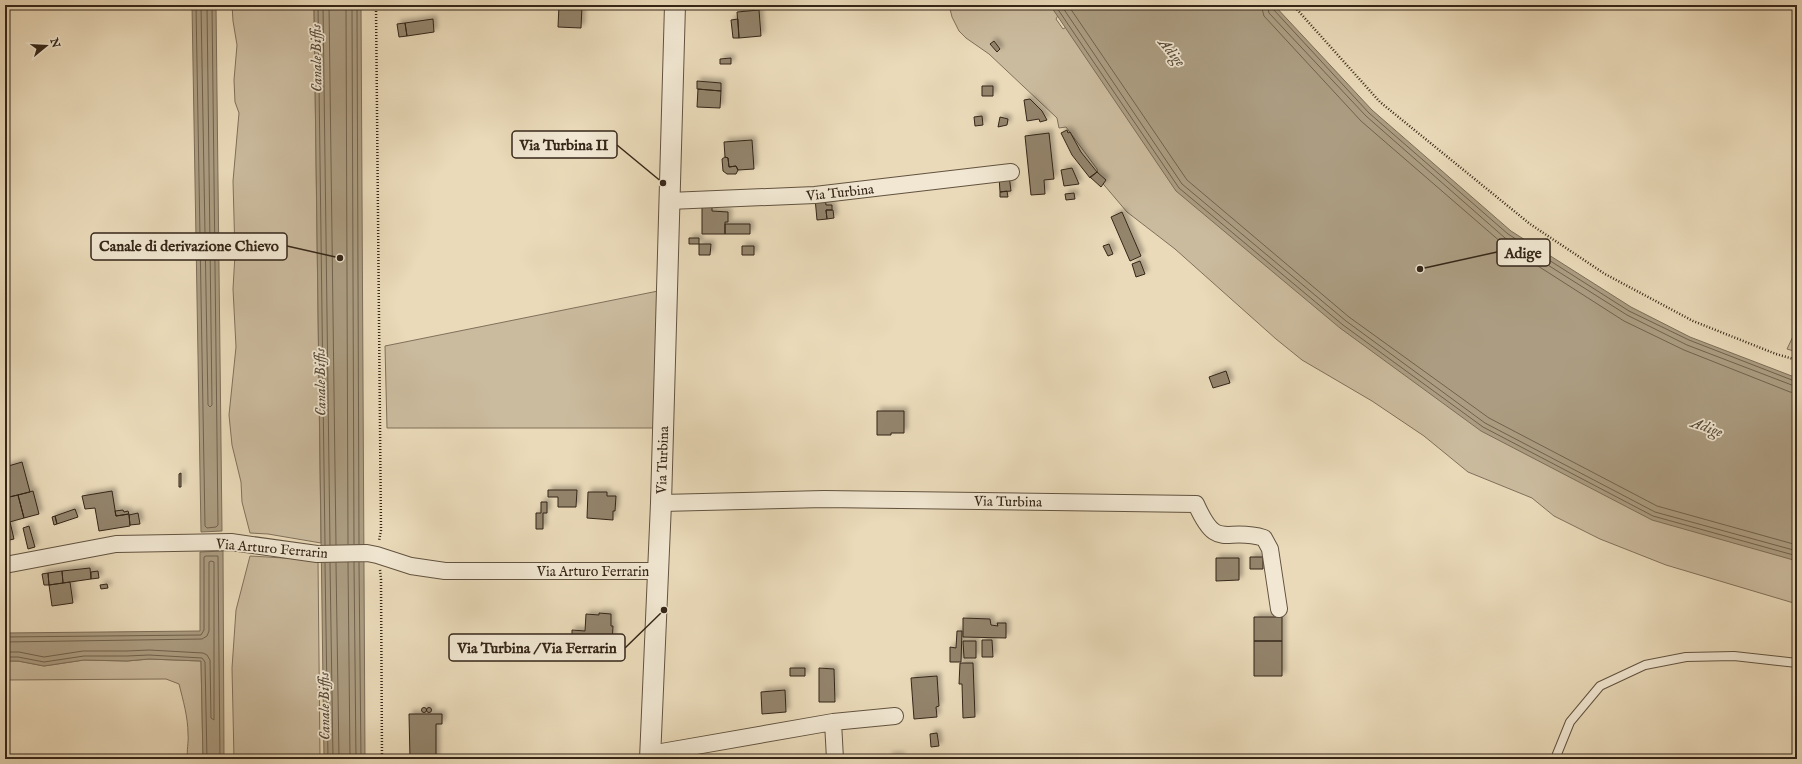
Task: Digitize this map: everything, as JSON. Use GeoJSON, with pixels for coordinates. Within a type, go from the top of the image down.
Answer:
{"type":"FeatureCollection","features":[{"type":"Feature","properties":{"kind":"street","name":"Via Turbina"},"geometry":{"type":"LineString","coordinates":[[675,5],[661,503],[650,757],[833,722],[895,716]]}},
{"type":"Feature","properties":{"kind":"street","name":"Via Turbina"},"geometry":{"type":"LineString","coordinates":[[669,201],[815,195],[1011,172]]}},
{"type":"Feature","properties":{"kind":"street","name":"Via Turbina"},"geometry":{"type":"LineString","coordinates":[[661,503],[824,499],[1196,504],[1210,530],[1220,535],[1253,535],[1264,538],[1270,549],[1279,609]]}},
{"type":"Feature","properties":{"kind":"street","name":"Via Arturo Ferrarin"},"geometry":{"type":"LineString","coordinates":[[5,565],[116,544],[231,542],[317,554],[372,554],[411,566],[445,571],[658,571]]}},
{"type":"Feature","properties":{"kind":"street"},"geometry":{"type":"LineString","coordinates":[[833,722],[835,759]]}},
{"type":"Feature","properties":{"kind":"lane"},"geometry":{"type":"LineString","coordinates":[[1555,759],[1570,722],[1600,686],[1645,665],[1686,657],[1734,656],[1797,663]]}},
{"type":"Feature","properties":{"kind":"path"},"geometry":{"type":"LineString","coordinates":[[376,5],[381,530],[372,554],[381,580],[382,759]]}},
{"type":"Feature","properties":{"kind":"path"},"geometry":{"type":"LineString","coordinates":[[1293,5],[1380,102],[1530,224],[1605,274],[1693,321],[1776,354],[1797,360]]}},
{"type":"Feature","properties":{"kind":"shaded area"},"geometry":{"type":"Polygon","coordinates":[[[232,5],[314,5],[321,543],[268,534],[250,533],[242,502],[241,482],[232,445],[229,415],[236,347],[233,289],[235,254],[233,181],[239,113],[235,102],[234,80],[237,45],[232,5]]]}},
{"type":"Feature","properties":{"kind":"shaded area"},"geometry":{"type":"Polygon","coordinates":[[[949,5],[1064,5],[1056,19],[1063,29],[1076,21],[1797,531],[1797,604],[1666,565],[1600,539],[1554,516],[1532,498],[1468,472],[1424,436],[1372,401],[1302,360],[1276,339],[1175,249],[1127,212],[1099,179],[1097,169],[1066,127],[1059,128],[1057,118],[989,54],[966,38],[959,31],[952,17],[949,5]]]}},
{"type":"Feature","properties":{"kind":"shaded area"},"geometry":{"type":"Polygon","coordinates":[[[658,291],[654,428],[387,428],[385,346],[658,291]]]}},
{"type":"Feature","properties":{"kind":"shaded area"},"geometry":{"type":"Polygon","coordinates":[[[1797,330],[1797,352],[1787,349],[1797,330]]]}},
{"type":"Feature","properties":{"kind":"shaded area"},"geometry":{"type":"Polygon","coordinates":[[[250,556],[318,560],[320,759],[234,759],[232,668],[236,610],[250,556]]]}},
{"type":"Feature","properties":{"kind":"shaded area"},"geometry":{"type":"Polygon","coordinates":[[[149,659],[201,661],[203,759],[188,759],[187,721],[179,684],[166,679],[5,680],[5,661],[18,661],[44,666],[84,660],[127,661],[149,659]]]}},
{"type":"Feature","properties":{"kind":"water"},"geometry":{"type":"Polygon","coordinates":[[[192,5],[216,5],[222,531],[201,532],[192,5]]]}},
{"type":"Feature","properties":{"kind":"water","name":"Canale Biffis"},"geometry":{"type":"Polygon","coordinates":[[[314,5],[361,5],[365,759],[324,759],[314,5]]]}},
{"type":"Feature","properties":{"kind":"water","name":"Adige"},"geometry":{"type":"Polygon","coordinates":[[[1050,5],[1274,5],[1372,110],[1511,231],[1631,307],[1690,337],[1797,378],[1797,561],[1652,520],[1481,431],[1340,328],[1176,191],[1050,5]]]}},
{"type":"Feature","properties":{"kind":"water"},"geometry":{"type":"Polygon","coordinates":[[[223,551],[224,759],[203,759],[201,661],[149,659],[127,661],[84,660],[44,666],[18,661],[5,661],[5,633],[200,631],[200,552],[223,551]]]}},
{"type":"Feature","properties":{"kind":"building"},"geometry":{"type":"Polygon","coordinates":[[[559,5],[582,5],[581,28],[558,27],[559,5]]]}},
{"type":"Feature","properties":{"kind":"building"},"geometry":{"type":"Polygon","coordinates":[[[759,10],[761,36],[739,38],[737,12],[759,10]]]}},
{"type":"Feature","properties":{"kind":"building"},"geometry":{"type":"Polygon","coordinates":[[[433,19],[434,32],[407,36],[405,23],[433,19]]]}},
{"type":"Feature","properties":{"kind":"building"},"geometry":{"type":"Polygon","coordinates":[[[738,19],[739,38],[733,38],[731,20],[738,19]]]}},
{"type":"Feature","properties":{"kind":"building"},"geometry":{"type":"Polygon","coordinates":[[[405,23],[407,36],[399,37],[397,24],[405,23]]]}},
{"type":"Feature","properties":{"kind":"building"},"geometry":{"type":"Polygon","coordinates":[[[994,41],[1000,49],[997,52],[990,44],[994,41]]]}},
{"type":"Feature","properties":{"kind":"building"},"geometry":{"type":"Polygon","coordinates":[[[731,58],[731,64],[720,64],[720,59],[731,58]]]}},
{"type":"Feature","properties":{"kind":"building"},"geometry":{"type":"Polygon","coordinates":[[[697,81],[721,83],[721,91],[697,89],[697,81]]]}},
{"type":"Feature","properties":{"kind":"building"},"geometry":{"type":"Polygon","coordinates":[[[982,86],[993,86],[993,96],[982,96],[982,86]]]}},
{"type":"Feature","properties":{"kind":"building"},"geometry":{"type":"Polygon","coordinates":[[[698,89],[721,91],[720,108],[697,107],[698,89]]]}},
{"type":"Feature","properties":{"kind":"building"},"geometry":{"type":"Polygon","coordinates":[[[1030,99],[1042,111],[1047,120],[1040,122],[1039,119],[1027,121],[1024,100],[1030,99]]]}},
{"type":"Feature","properties":{"kind":"building"},"geometry":{"type":"Polygon","coordinates":[[[982,116],[983,125],[975,126],[974,117],[982,116]]]}},
{"type":"Feature","properties":{"kind":"building"},"geometry":{"type":"Polygon","coordinates":[[[1000,117],[1008,119],[1007,125],[998,127],[1000,117]]]}},
{"type":"Feature","properties":{"kind":"building"},"geometry":{"type":"Polygon","coordinates":[[[1067,130],[1068,133],[1070,132],[1081,152],[1097,172],[1090,178],[1072,155],[1061,133],[1067,130]]]}},
{"type":"Feature","properties":{"kind":"building"},"geometry":{"type":"Polygon","coordinates":[[[1049,133],[1054,179],[1044,180],[1045,194],[1031,195],[1025,136],[1049,133]]]}},
{"type":"Feature","properties":{"kind":"building"},"geometry":{"type":"Polygon","coordinates":[[[752,140],[754,169],[738,170],[736,166],[729,167],[728,158],[725,157],[724,142],[752,140]]]}},
{"type":"Feature","properties":{"kind":"building"},"geometry":{"type":"Polygon","coordinates":[[[725,157],[728,158],[729,167],[736,166],[738,170],[736,174],[727,174],[723,171],[722,159],[725,157]]]}},
{"type":"Feature","properties":{"kind":"building"},"geometry":{"type":"Polygon","coordinates":[[[1072,168],[1079,184],[1064,186],[1061,170],[1072,168]]]}},
{"type":"Feature","properties":{"kind":"building"},"geometry":{"type":"Polygon","coordinates":[[[1097,172],[1106,180],[1101,187],[1090,177],[1097,172]]]}},
{"type":"Feature","properties":{"kind":"building"},"geometry":{"type":"Polygon","coordinates":[[[1009,175],[1011,191],[1000,192],[999,176],[1009,175]]]}},
{"type":"Feature","properties":{"kind":"building"},"geometry":{"type":"Polygon","coordinates":[[[1007,191],[1008,197],[1000,197],[1000,192],[1007,191]]]}},
{"type":"Feature","properties":{"kind":"building"},"geometry":{"type":"Polygon","coordinates":[[[1074,193],[1075,199],[1066,200],[1065,194],[1074,193]]]}},
{"type":"Feature","properties":{"kind":"building"},"geometry":{"type":"Polygon","coordinates":[[[825,197],[826,205],[832,205],[832,210],[826,210],[827,219],[817,220],[815,198],[825,197]]]}},
{"type":"Feature","properties":{"kind":"building"},"geometry":{"type":"Polygon","coordinates":[[[702,205],[712,205],[712,211],[728,212],[728,222],[725,222],[725,234],[702,234],[702,205]]]}},
{"type":"Feature","properties":{"kind":"building"},"geometry":{"type":"Polygon","coordinates":[[[826,210],[833,210],[834,218],[827,219],[826,210]]]}},
{"type":"Feature","properties":{"kind":"building"},"geometry":{"type":"Polygon","coordinates":[[[1122,212],[1141,256],[1130,261],[1111,217],[1122,212]]]}},
{"type":"Feature","properties":{"kind":"building"},"geometry":{"type":"Polygon","coordinates":[[[725,224],[750,224],[750,234],[725,234],[725,224]]]}},
{"type":"Feature","properties":{"kind":"building"},"geometry":{"type":"Polygon","coordinates":[[[689,238],[699,238],[699,244],[689,244],[689,238]]]}},
{"type":"Feature","properties":{"kind":"building"},"geometry":{"type":"Polygon","coordinates":[[[699,244],[711,244],[710,255],[699,255],[699,244]]]}},
{"type":"Feature","properties":{"kind":"building"},"geometry":{"type":"Polygon","coordinates":[[[1109,244],[1113,254],[1108,256],[1103,246],[1109,244]]]}},
{"type":"Feature","properties":{"kind":"building"},"geometry":{"type":"Polygon","coordinates":[[[742,246],[754,246],[754,255],[742,255],[742,246]]]}},
{"type":"Feature","properties":{"kind":"building"},"geometry":{"type":"Polygon","coordinates":[[[1140,261],[1145,274],[1136,277],[1132,264],[1140,261]]]}},
{"type":"Feature","properties":{"kind":"building"},"geometry":{"type":"Polygon","coordinates":[[[1226,371],[1230,383],[1213,388],[1209,377],[1226,371]]]}},
{"type":"Feature","properties":{"kind":"building"},"geometry":{"type":"Polygon","coordinates":[[[877,411],[904,411],[904,433],[877,435],[877,411]]]}},
{"type":"Feature","properties":{"kind":"building"},"geometry":{"type":"Polygon","coordinates":[[[22,462],[30,492],[5,498],[5,467],[22,462]]]}},
{"type":"Feature","properties":{"kind":"building"},"geometry":{"type":"Polygon","coordinates":[[[181,473],[181,487],[179,487],[179,474],[181,473]]]}},
{"type":"Feature","properties":{"kind":"building"},"geometry":{"type":"Polygon","coordinates":[[[548,490],[577,490],[576,507],[558,507],[558,497],[548,497],[548,490]]]}},
{"type":"Feature","properties":{"kind":"building"},"geometry":{"type":"Polygon","coordinates":[[[33,491],[39,514],[24,518],[18,495],[33,491]]]}},
{"type":"Feature","properties":{"kind":"building"},"geometry":{"type":"Polygon","coordinates":[[[112,491],[116,516],[129,514],[130,526],[99,531],[95,508],[85,509],[82,496],[112,491]]]}},
{"type":"Feature","properties":{"kind":"building"},"geometry":{"type":"Polygon","coordinates":[[[588,492],[607,492],[607,496],[616,496],[613,520],[587,518],[588,492]]]}},
{"type":"Feature","properties":{"kind":"building"},"geometry":{"type":"Polygon","coordinates":[[[18,495],[24,518],[6,523],[5,498],[18,495]]]}},
{"type":"Feature","properties":{"kind":"building"},"geometry":{"type":"Polygon","coordinates":[[[541,502],[547,502],[547,513],[543,513],[543,529],[536,529],[536,513],[541,513],[541,502]]]}},
{"type":"Feature","properties":{"kind":"building"},"geometry":{"type":"Polygon","coordinates":[[[75,509],[78,517],[57,524],[55,516],[75,509]]]}},
{"type":"Feature","properties":{"kind":"building"},"geometry":{"type":"Polygon","coordinates":[[[123,510],[124,512],[128,511],[129,514],[116,516],[115,511],[123,510]]]}},
{"type":"Feature","properties":{"kind":"building"},"geometry":{"type":"Polygon","coordinates":[[[138,513],[140,524],[130,525],[129,515],[138,513]]]}},
{"type":"Feature","properties":{"kind":"building"},"geometry":{"type":"Polygon","coordinates":[[[55,516],[57,524],[54,525],[52,517],[55,516]]]}},
{"type":"Feature","properties":{"kind":"building"},"geometry":{"type":"Polygon","coordinates":[[[10,522],[14,539],[5,541],[5,523],[10,522]]]}},
{"type":"Feature","properties":{"kind":"building"},"geometry":{"type":"Polygon","coordinates":[[[29,526],[35,547],[28,549],[23,528],[29,526]]]}},
{"type":"Feature","properties":{"kind":"building"},"geometry":{"type":"Polygon","coordinates":[[[1250,557],[1263,557],[1263,569],[1250,569],[1250,557]]]}},
{"type":"Feature","properties":{"kind":"building"},"geometry":{"type":"Polygon","coordinates":[[[1216,558],[1239,558],[1239,580],[1216,581],[1216,558]]]}},
{"type":"Feature","properties":{"kind":"building"},"geometry":{"type":"Polygon","coordinates":[[[90,568],[91,579],[63,583],[62,571],[90,568]]]}},
{"type":"Feature","properties":{"kind":"building"},"geometry":{"type":"Polygon","coordinates":[[[62,571],[63,583],[49,585],[48,573],[62,571]]]}},
{"type":"Feature","properties":{"kind":"building"},"geometry":{"type":"Polygon","coordinates":[[[98,571],[99,578],[91,579],[91,572],[98,571]]]}},
{"type":"Feature","properties":{"kind":"building"},"geometry":{"type":"Polygon","coordinates":[[[48,573],[49,585],[44,585],[42,574],[48,573]]]}},
{"type":"Feature","properties":{"kind":"building"},"geometry":{"type":"Polygon","coordinates":[[[70,582],[73,603],[52,606],[49,585],[70,582]]]}},
{"type":"Feature","properties":{"kind":"building"},"geometry":{"type":"Polygon","coordinates":[[[107,584],[108,588],[101,589],[100,585],[107,584]]]}},
{"type":"Feature","properties":{"kind":"building"},"geometry":{"type":"Polygon","coordinates":[[[599,613],[611,614],[611,626],[613,626],[612,644],[598,643],[598,646],[572,644],[572,630],[585,631],[586,614],[599,615],[599,613]]]}},
{"type":"Feature","properties":{"kind":"building"},"geometry":{"type":"Polygon","coordinates":[[[1254,617],[1282,617],[1282,641],[1254,641],[1254,617]]]}},
{"type":"Feature","properties":{"kind":"building"},"geometry":{"type":"Polygon","coordinates":[[[963,618],[990,619],[991,625],[998,626],[997,623],[1006,623],[1006,638],[963,637],[963,618]]]}},
{"type":"Feature","properties":{"kind":"building"},"geometry":{"type":"Polygon","coordinates":[[[957,631],[962,631],[961,662],[950,662],[950,647],[956,648],[957,631]]]}},
{"type":"Feature","properties":{"kind":"building"},"geometry":{"type":"Polygon","coordinates":[[[982,640],[992,640],[993,657],[982,657],[982,640]]]}},
{"type":"Feature","properties":{"kind":"building"},"geometry":{"type":"Polygon","coordinates":[[[963,641],[976,641],[976,658],[964,658],[963,641]]]}},
{"type":"Feature","properties":{"kind":"building"},"geometry":{"type":"Polygon","coordinates":[[[1254,641],[1282,641],[1282,676],[1254,676],[1254,641]]]}},
{"type":"Feature","properties":{"kind":"building"},"geometry":{"type":"Polygon","coordinates":[[[960,663],[973,663],[975,717],[963,718],[962,684],[959,684],[960,663]]]}},
{"type":"Feature","properties":{"kind":"building"},"geometry":{"type":"Polygon","coordinates":[[[790,668],[805,668],[805,676],[790,676],[790,668]]]}},
{"type":"Feature","properties":{"kind":"building"},"geometry":{"type":"Polygon","coordinates":[[[819,668],[834,669],[835,702],[819,702],[819,668]]]}},
{"type":"Feature","properties":{"kind":"building"},"geometry":{"type":"Polygon","coordinates":[[[937,676],[939,706],[936,707],[937,717],[914,719],[911,678],[937,676]]]}},
{"type":"Feature","properties":{"kind":"building"},"geometry":{"type":"Polygon","coordinates":[[[785,690],[786,712],[762,714],[761,692],[785,690]]]}},
{"type":"Feature","properties":{"kind":"building"},"geometry":{"type":"Polygon","coordinates":[[[424,707],[427,710],[424,713],[421,710],[424,707]]]}},
{"type":"Feature","properties":{"kind":"building"},"geometry":{"type":"Polygon","coordinates":[[[429,707],[432,710],[429,713],[426,710],[429,707]]]}},
{"type":"Feature","properties":{"kind":"building"},"geometry":{"type":"Polygon","coordinates":[[[409,714],[442,714],[442,724],[436,724],[436,759],[410,759],[409,714]]]}},
{"type":"Feature","properties":{"kind":"building"},"geometry":{"type":"Polygon","coordinates":[[[937,733],[939,746],[931,747],[930,734],[937,733]]]}},
{"type":"Feature","properties":{"kind":"building"},"geometry":{"type":"Polygon","coordinates":[[[889,756],[901,756],[901,759],[889,759],[889,756]]]}},
{"type":"Feature","properties":{"kind":"place","name":"Via Turbina II"},"geometry":{"type":"Point","coordinates":[663,183]}},
{"type":"Feature","properties":{"kind":"place","name":"Canale di derivazione Chievo"},"geometry":{"type":"Point","coordinates":[340,258]}},
{"type":"Feature","properties":{"kind":"place","name":"Adige"},"geometry":{"type":"Point","coordinates":[1420,269]}},
{"type":"Feature","properties":{"kind":"place","name":"Via Turbina / Via Ferrarin"},"geometry":{"type":"Point","coordinates":[664,610]}}]}
